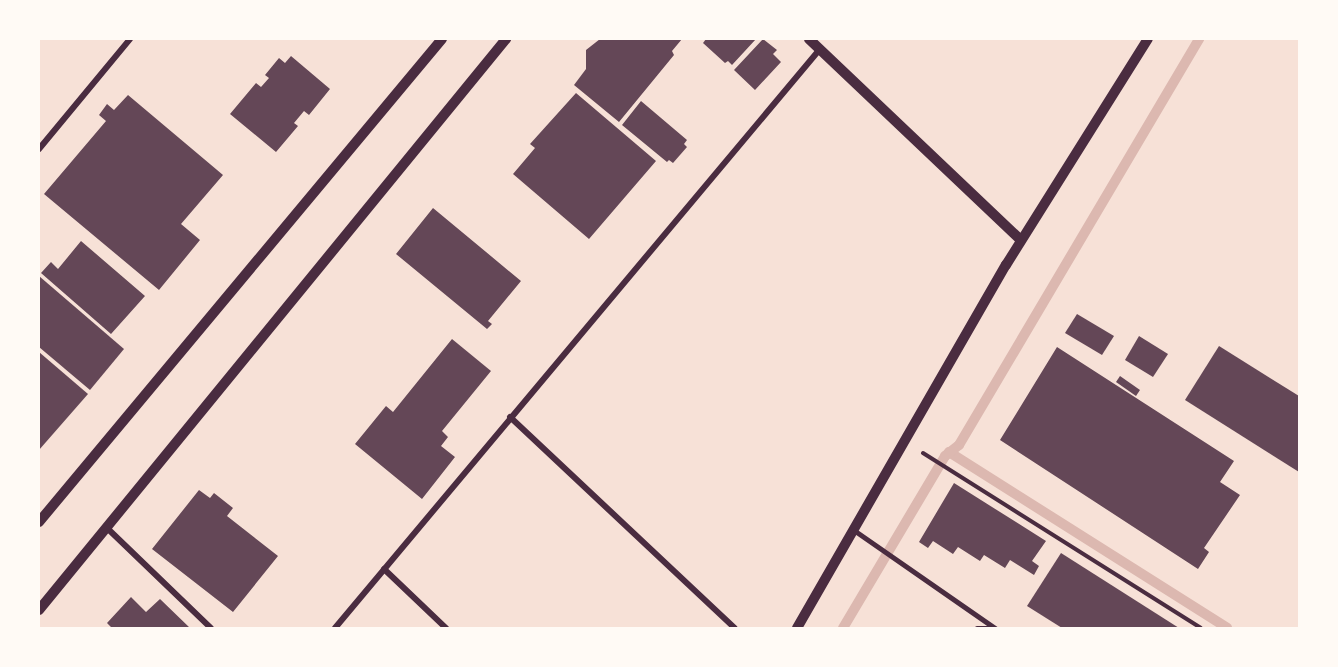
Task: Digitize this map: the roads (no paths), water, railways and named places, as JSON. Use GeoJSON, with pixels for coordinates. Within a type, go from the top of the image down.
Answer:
{"type":"FeatureCollection","features":[{"type":"Feature","properties":{"kind":"street"},"geometry":{"type":"LineString","coordinates":[[39,149],[130,39]]}},
{"type":"Feature","properties":{"kind":"street"},"geometry":{"type":"LineString","coordinates":[[40,518],[442,39]]}},
{"type":"Feature","properties":{"kind":"street"},"geometry":{"type":"LineString","coordinates":[[39,610],[506,39]]}},
{"type":"Feature","properties":{"kind":"street"},"geometry":{"type":"LineString","coordinates":[[809,39],[1021,240]]}},
{"type":"Feature","properties":{"kind":"street"},"geometry":{"type":"LineString","coordinates":[[797,628],[1021,240],[1148,39]]}},
{"type":"Feature","properties":{"kind":"street"},"geometry":{"type":"LineString","coordinates":[[335,628],[820,49]]}},
{"type":"Feature","properties":{"kind":"street"},"geometry":{"type":"LineString","coordinates":[[510,417],[735,628]]}},
{"type":"Feature","properties":{"kind":"street"},"geometry":{"type":"LineString","coordinates":[[107,528],[211,628]]}},
{"type":"Feature","properties":{"kind":"street"},"geometry":{"type":"LineString","coordinates":[[384,569],[446,628]]}},
{"type":"Feature","properties":{"kind":"lane"},"geometry":{"type":"LineString","coordinates":[[854,530],[996,628]]}},
{"type":"Feature","properties":{"kind":"lane"},"geometry":{"type":"LineString","coordinates":[[977,628],[990,628]]}},
{"type":"Feature","properties":{"kind":"waterway"},"geometry":{"type":"LineString","coordinates":[[843,628],[945,456],[959,445],[1199,39]]}},
{"type":"Feature","properties":{"kind":"waterway"},"geometry":{"type":"LineString","coordinates":[[949,452],[1227,628]]}}]}
